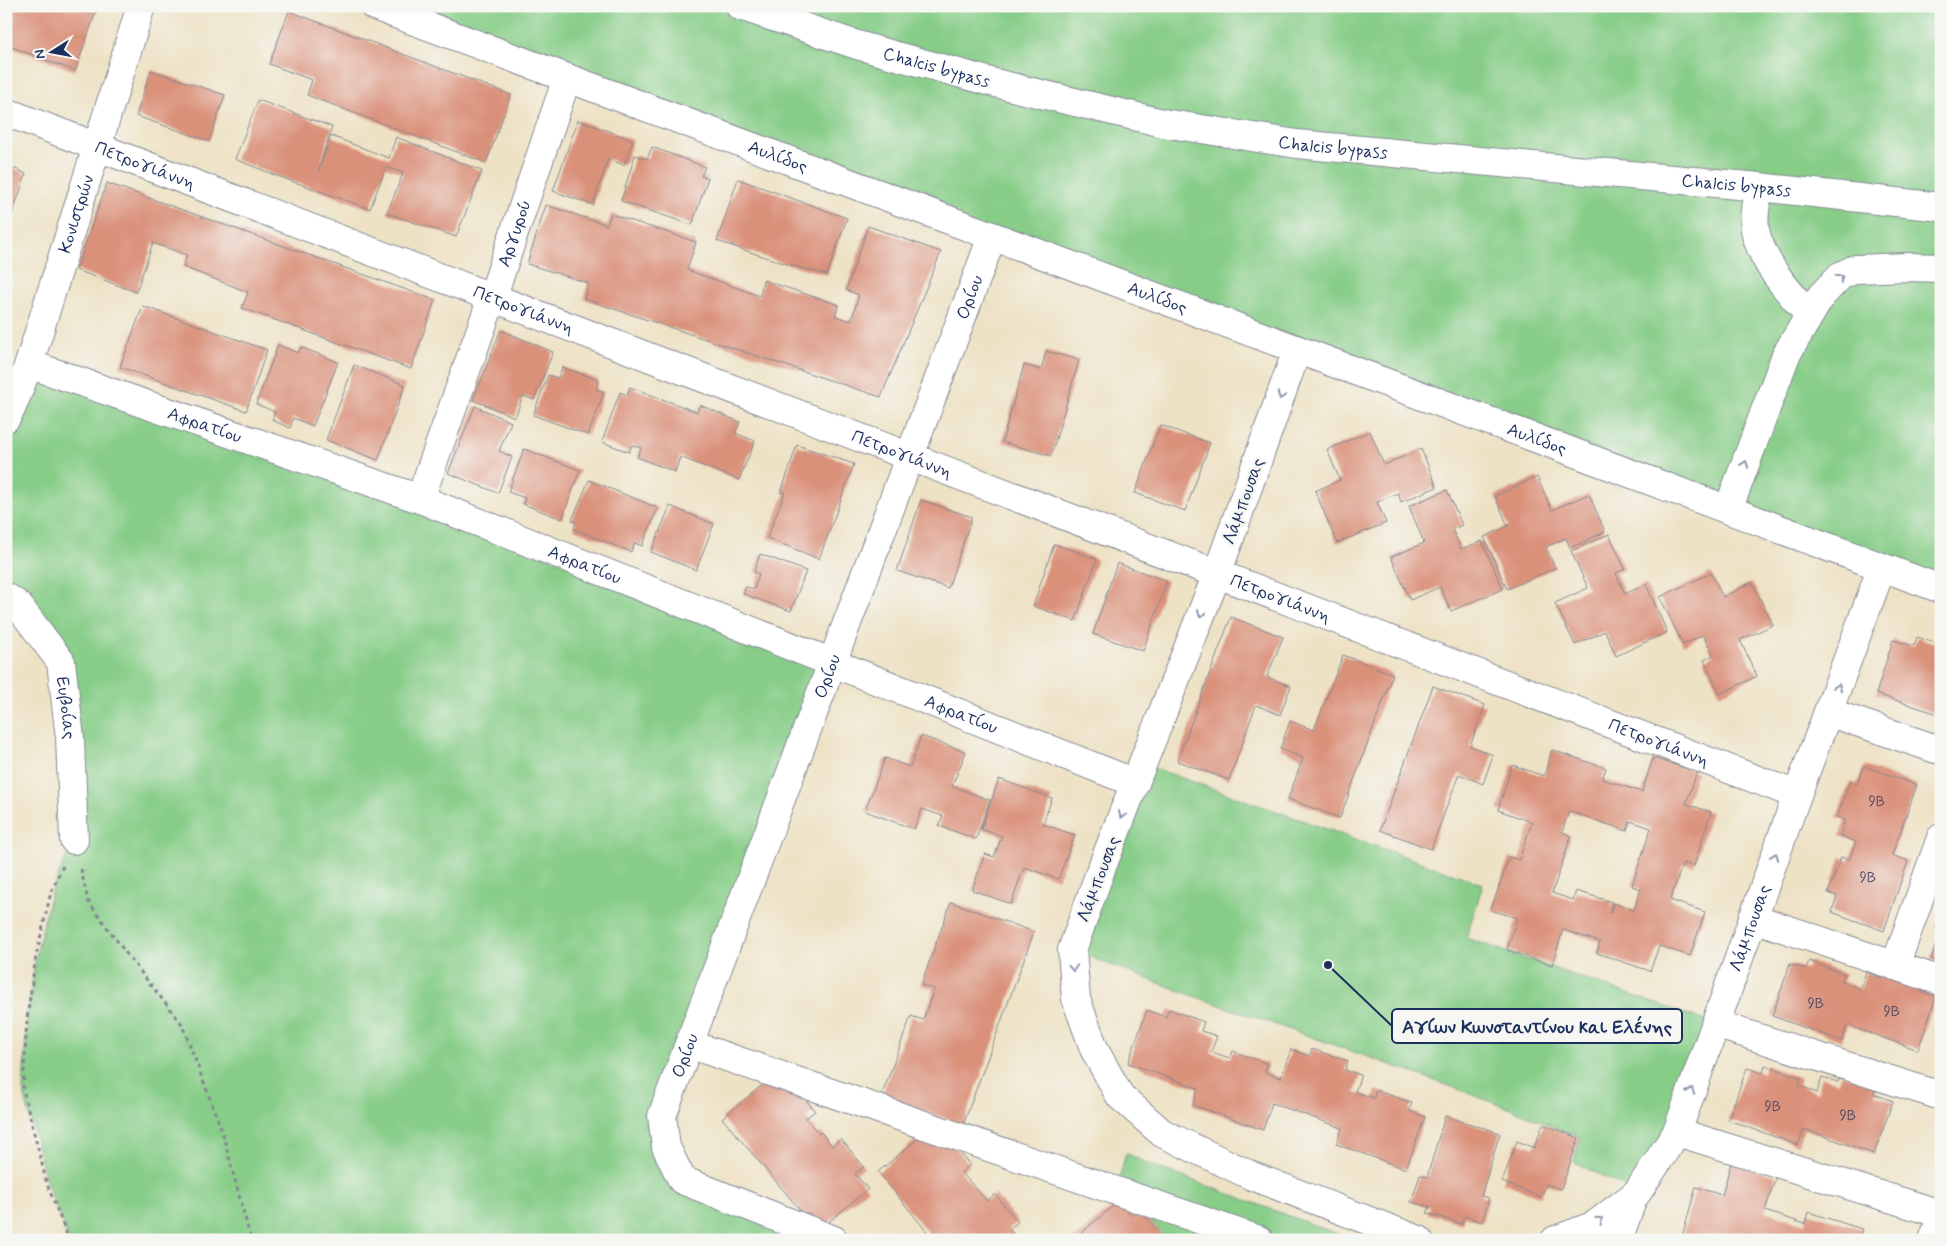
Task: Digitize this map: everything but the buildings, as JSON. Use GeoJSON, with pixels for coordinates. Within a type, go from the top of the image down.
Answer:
{"type":"FeatureCollection","features":[{"type":"Feature","properties":{"kind":"street","name":"Κονιστρών"},"geometry":{"type":"LineString","coordinates":[[17,370],[98,148],[141,6]]}},
{"type":"Feature","properties":{"kind":"street","name":"Αυλίδος"},"geometry":{"type":"LineString","coordinates":[[374,6],[1941,589]]}},
{"type":"Feature","properties":{"kind":"street","name":"Chalcis bypass"},"geometry":{"type":"LineString","coordinates":[[740,6],[858,45],[991,82],[1163,123],[1297,144],[1759,187],[1941,208]]}},
{"type":"Feature","properties":{"kind":"street","name":"Αργυρού"},"geometry":{"type":"LineString","coordinates":[[420,499],[492,298],[567,78]]}},
{"type":"Feature","properties":{"kind":"street","name":"Πετρογιάννη"},"geometry":{"type":"LineString","coordinates":[[12,119],[98,148],[1797,795]]}},
{"type":"Feature","properties":{"kind":"street"},"geometry":{"type":"LineString","coordinates":[[1759,187],[1754,211],[1756,230],[1763,251],[1787,290],[1809,315]]}},
{"type":"Feature","properties":{"kind":"street","name":"Ορίου"},"geometry":{"type":"LineString","coordinates":[[834,1240],[682,1180],[666,1147],[662,1116],[992,237]]}},
{"type":"Feature","properties":{"kind":"street"},"geometry":{"type":"LineString","coordinates":[[1728,510],[1786,355],[1821,296],[1840,276],[1855,269],[1907,266],[1941,268]]}},
{"type":"Feature","properties":{"kind":"street","name":"Λάμπουσας"},"geometry":{"type":"LineString","coordinates":[[1297,350],[1217,574],[1072,950],[1076,999],[1095,1051],[1120,1096],[1162,1133],[1252,1176],[1419,1240]]}},
{"type":"Feature","properties":{"kind":"street"},"geometry":{"type":"LineString","coordinates":[[6,418],[17,370]]}},
{"type":"Feature","properties":{"kind":"street","name":"Αφρατίου"},"geometry":{"type":"LineString","coordinates":[[17,370],[420,499],[1135,783]]}},
{"type":"Feature","properties":{"kind":"street","name":"Λάμπουσας"},"geometry":{"type":"LineString","coordinates":[[1556,1240],[1595,1224],[1634,1195],[1652,1173],[1677,1132],[1797,795],[1882,567]]}},
{"type":"Feature","properties":{"kind":"street","name":"Ευβοίας"},"geometry":{"type":"LineString","coordinates":[[6,597],[18,605],[61,662],[70,738],[74,840]]}},
{"type":"Feature","properties":{"kind":"street"},"geometry":{"type":"LineString","coordinates":[[1828,712],[1936,749]]}},
{"type":"Feature","properties":{"kind":"street"},"geometry":{"type":"LineString","coordinates":[[1895,966],[1941,838]]}},
{"type":"Feature","properties":{"kind":"street"},"geometry":{"type":"LineString","coordinates":[[1753,918],[1941,981]]}},
{"type":"Feature","properties":{"kind":"street"},"geometry":{"type":"LineString","coordinates":[[1715,1024],[1941,1096]]}},
{"type":"Feature","properties":{"kind":"street"},"geometry":{"type":"LineString","coordinates":[[689,1044],[1258,1240]]}},
{"type":"Feature","properties":{"kind":"street"},"geometry":{"type":"LineString","coordinates":[[1677,1132],[1941,1214]]}},
{"type":"Feature","properties":{"kind":"street"},"geometry":{"type":"LineString","coordinates":[[1618,1240],[1634,1195]]}},
{"type":"Feature","properties":{"kind":"street"},"geometry":{"type":"LineString","coordinates":[[1932,1240],[1941,1218]]}},
{"type":"Feature","properties":{"kind":"path"},"geometry":{"type":"LineString","coordinates":[[69,1240],[47,1184],[23,1089],[26,1018],[36,956],[51,892],[74,840]]}},
{"type":"Feature","properties":{"kind":"path"},"geometry":{"type":"LineString","coordinates":[[74,840],[88,901],[128,956],[182,1024],[222,1130],[251,1240]]}},
{"type":"Feature","properties":{"kind":"green space"},"geometry":{"type":"Polygon","coordinates":[[[374,6],[1941,6],[1941,589],[374,6]]]}},
{"type":"Feature","properties":{"kind":"green space"},"geometry":{"type":"Polygon","coordinates":[[[29,364],[832,663],[662,1116],[682,1180],[834,1240],[69,1240],[47,1184],[23,1089],[27,1018],[36,956],[51,892],[74,840],[61,662],[6,597],[6,418],[29,364]]]}},
{"type":"Feature","properties":{"kind":"green space"},"geometry":{"type":"Polygon","coordinates":[[[1142,764],[1483,884],[1466,938],[1715,1024],[1637,1193],[1574,1162],[1580,1137],[1454,1088],[1199,998],[1072,950],[1142,764]]]}},
{"type":"Feature","properties":{"kind":"green space"},"geometry":{"type":"Polygon","coordinates":[[[1126,1153],[1151,1165],[1354,1240],[1168,1240],[1132,1201],[1114,1200],[1126,1153]]]}},
{"type":"Feature","properties":{"kind":"place","name":"Αγίων Κωνσταντίνου και Ελένης"},"geometry":{"type":"Point","coordinates":[1328,965]}}]}
